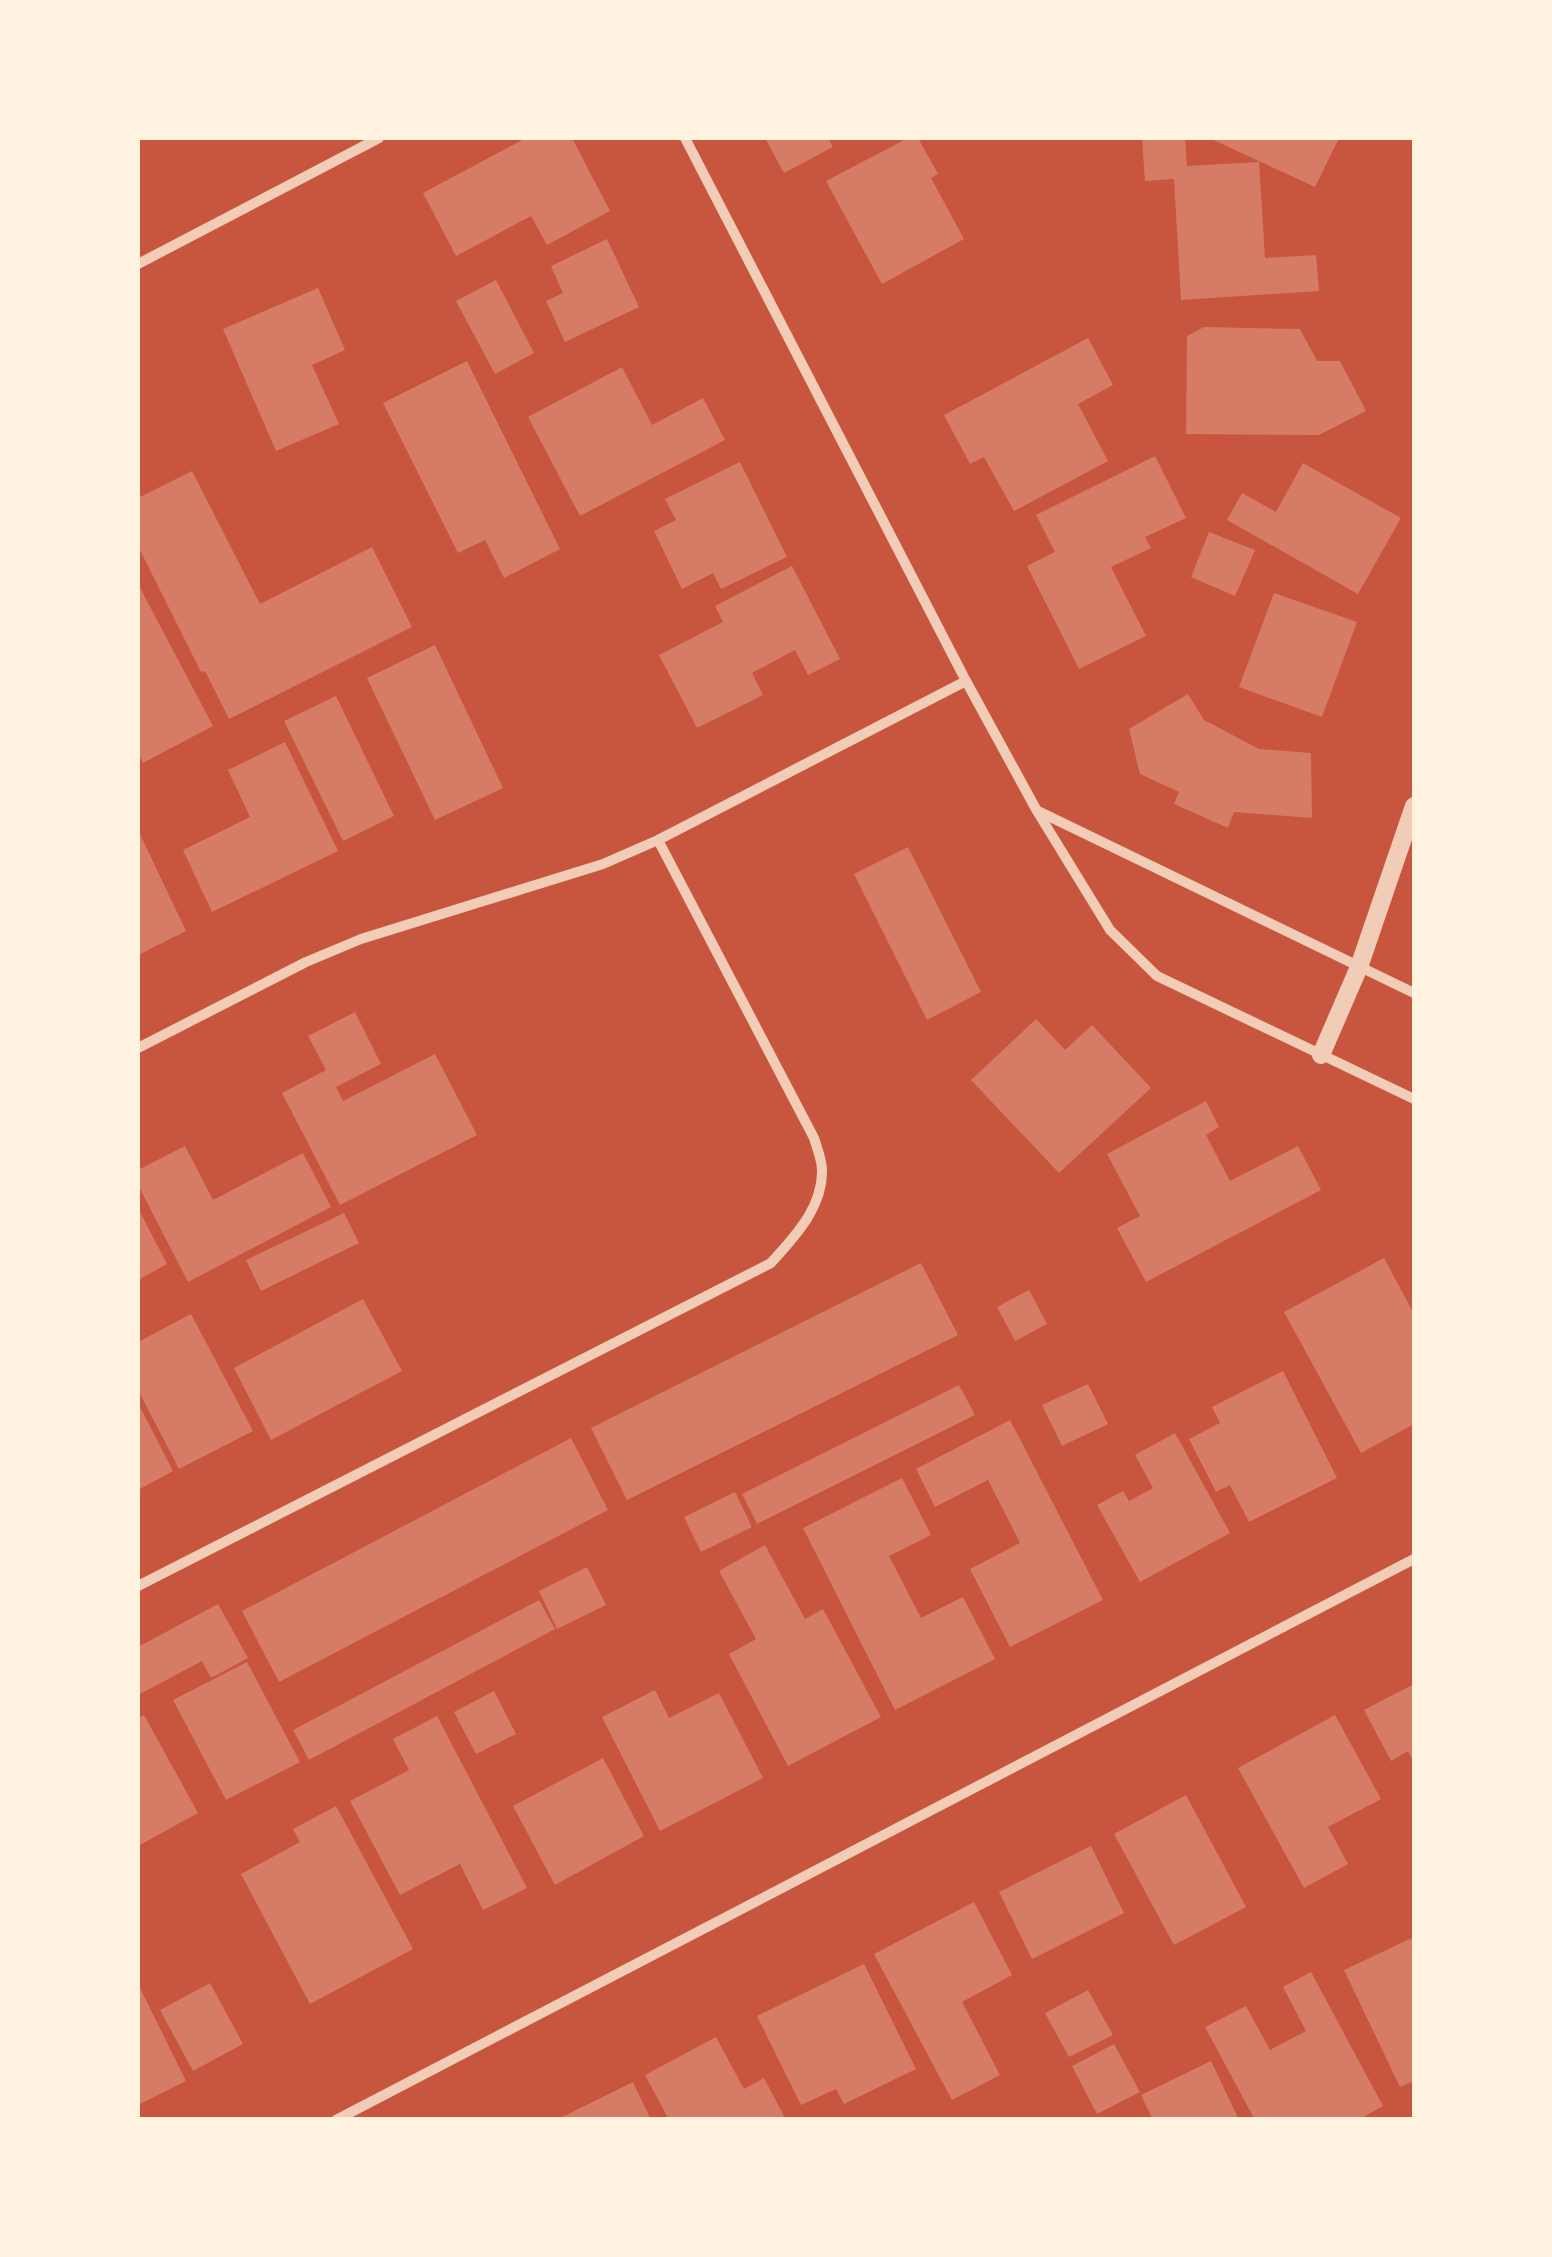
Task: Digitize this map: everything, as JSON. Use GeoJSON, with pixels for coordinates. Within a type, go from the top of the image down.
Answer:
{"type":"FeatureCollection","features":[{"type":"Feature","properties":{"kind":"street"},"geometry":{"type":"LineString","coordinates":[[138,264],[379,138]]}},
{"type":"Feature","properties":{"kind":"street"},"geometry":{"type":"LineString","coordinates":[[685,138],[966,681],[1037,811],[1110,930],[1156,976],[1414,1099]]}},
{"type":"Feature","properties":{"kind":"street"},"geometry":{"type":"LineString","coordinates":[[138,1048],[306,962],[360,939],[602,864],[658,840],[966,681]]}},
{"type":"Feature","properties":{"kind":"street"},"geometry":{"type":"LineString","coordinates":[[1037,811],[1414,993]]}},
{"type":"Feature","properties":{"kind":"street"},"geometry":{"type":"LineString","coordinates":[[1322,1055],[1359,967],[1414,815]]}},
{"type":"Feature","properties":{"kind":"street"},"geometry":{"type":"LineString","coordinates":[[138,1586],[770,1263],[799,1232],[818,1199],[822,1169],[814,1138],[658,840]]}},
{"type":"Feature","properties":{"kind":"street"},"geometry":{"type":"LineString","coordinates":[[336,2120],[1414,1558]]}},
{"type":"Feature","properties":{"kind":"building"},"geometry":{"type":"Polygon","coordinates":[[[526,138],[572,138],[610,211],[547,245],[531,216],[456,256],[423,193],[526,138]]]}},
{"type":"Feature","properties":{"kind":"building"},"geometry":{"type":"Polygon","coordinates":[[[765,138],[828,138],[833,147],[784,173],[765,138]]]}},
{"type":"Feature","properties":{"kind":"building"},"geometry":{"type":"Polygon","coordinates":[[[908,138],[918,138],[938,174],[931,178],[964,239],[882,284],[826,181],[908,138]]]}},
{"type":"Feature","properties":{"kind":"building"},"geometry":{"type":"Polygon","coordinates":[[[1142,138],[1185,138],[1187,166],[1259,162],[1265,258],[1316,255],[1319,291],[1181,300],[1174,179],[1145,181],[1142,138]]]}},
{"type":"Feature","properties":{"kind":"building"},"geometry":{"type":"Polygon","coordinates":[[[1209,138],[1339,138],[1315,187],[1209,138]]]}},
{"type":"Feature","properties":{"kind":"building"},"geometry":{"type":"Polygon","coordinates":[[[607,239],[639,307],[565,342],[546,301],[563,293],[551,266],[607,239]]]}},
{"type":"Feature","properties":{"kind":"building"},"geometry":{"type":"Polygon","coordinates":[[[496,280],[534,353],[495,374],[456,301],[496,280]]]}},
{"type":"Feature","properties":{"kind":"building"},"geometry":{"type":"Polygon","coordinates":[[[318,288],[345,350],[312,365],[339,424],[276,451],[223,329],[318,288]]]}},
{"type":"Feature","properties":{"kind":"building"},"geometry":{"type":"Polygon","coordinates":[[[1204,327],[1300,329],[1317,361],[1340,361],[1366,411],[1319,435],[1186,434],[1187,336],[1204,327]]]}},
{"type":"Feature","properties":{"kind":"building"},"geometry":{"type":"Polygon","coordinates":[[[1088,338],[1113,385],[1078,404],[1108,461],[1014,511],[984,457],[970,464],[944,415],[1088,338]]]}},
{"type":"Feature","properties":{"kind":"building"},"geometry":{"type":"Polygon","coordinates":[[[467,361],[560,549],[504,578],[485,540],[458,553],[383,403],[467,361]]]}},
{"type":"Feature","properties":{"kind":"building"},"geometry":{"type":"Polygon","coordinates":[[[622,367],[652,425],[703,398],[725,440],[580,516],[528,417],[622,367]]]}},
{"type":"Feature","properties":{"kind":"building"},"geometry":{"type":"Polygon","coordinates":[[[1155,456],[1186,518],[1145,537],[1151,548],[1111,567],[1146,636],[1079,669],[1027,566],[1055,552],[1036,515],[1155,456]]]}},
{"type":"Feature","properties":{"kind":"building"},"geometry":{"type":"Polygon","coordinates":[[[740,462],[787,557],[721,589],[713,573],[682,589],[654,531],[676,520],[665,499],[740,462]]]}},
{"type":"Feature","properties":{"kind":"building"},"geometry":{"type":"Polygon","coordinates":[[[1303,463],[1401,518],[1358,594],[1227,520],[1242,493],[1276,512],[1303,463]]]}},
{"type":"Feature","properties":{"kind":"building"},"geometry":{"type":"Polygon","coordinates":[[[192,471],[260,604],[372,547],[412,627],[229,719],[138,546],[138,498],[192,471]]]}},
{"type":"Feature","properties":{"kind":"building"},"geometry":{"type":"Polygon","coordinates":[[[1209,532],[1255,550],[1235,596],[1191,577],[1209,532]]]}},
{"type":"Feature","properties":{"kind":"building"},"geometry":{"type":"Polygon","coordinates":[[[792,566],[840,659],[808,675],[795,650],[752,673],[763,695],[697,728],[659,655],[723,622],[715,606],[792,566]]]}},
{"type":"Feature","properties":{"kind":"building"},"geometry":{"type":"Polygon","coordinates":[[[138,584],[213,726],[143,763],[138,752],[138,584]]]}},
{"type":"Feature","properties":{"kind":"building"},"geometry":{"type":"Polygon","coordinates":[[[1274,593],[1357,622],[1322,717],[1239,687],[1274,593]]]}},
{"type":"Feature","properties":{"kind":"building"},"geometry":{"type":"Polygon","coordinates":[[[435,645],[503,788],[435,820],[367,678],[435,645]]]}},
{"type":"Feature","properties":{"kind":"building"},"geometry":{"type":"Polygon","coordinates":[[[1188,694],[1204,720],[1259,749],[1311,753],[1312,818],[1234,812],[1228,828],[1174,804],[1179,792],[1140,774],[1129,729],[1188,694]]]}},
{"type":"Feature","properties":{"kind":"building"},"geometry":{"type":"Polygon","coordinates":[[[336,696],[394,816],[343,841],[284,721],[336,696]]]}},
{"type":"Feature","properties":{"kind":"building"},"geometry":{"type":"Polygon","coordinates":[[[285,742],[338,851],[212,912],[183,850],[250,817],[228,770],[285,742]]]}},
{"type":"Feature","properties":{"kind":"building"},"geometry":{"type":"Polygon","coordinates":[[[138,830],[186,931],[138,955],[138,830]]]}},
{"type":"Feature","properties":{"kind":"building"},"geometry":{"type":"Polygon","coordinates":[[[908,847],[981,992],[927,1020],[854,874],[908,847]]]}},
{"type":"Feature","properties":{"kind":"building"},"geometry":{"type":"Polygon","coordinates":[[[355,1012],[381,1064],[336,1087],[343,1101],[435,1054],[477,1135],[340,1205],[282,1093],[326,1070],[308,1036],[355,1012]]]}},
{"type":"Feature","properties":{"kind":"building"},"geometry":{"type":"Polygon","coordinates":[[[1036,1019],[1065,1050],[1092,1025],[1151,1088],[1059,1173],[971,1080],[1036,1019]]]}},
{"type":"Feature","properties":{"kind":"building"},"geometry":{"type":"Polygon","coordinates":[[[1206,1101],[1219,1127],[1206,1135],[1230,1181],[1298,1146],[1321,1190],[1146,1282],[1117,1228],[1140,1216],[1107,1154],[1206,1101]]]}},
{"type":"Feature","properties":{"kind":"building"},"geometry":{"type":"Polygon","coordinates":[[[185,1146],[213,1200],[303,1153],[331,1207],[188,1282],[138,1185],[138,1170],[185,1146]]]}},
{"type":"Feature","properties":{"kind":"building"},"geometry":{"type":"Polygon","coordinates":[[[138,1208],[167,1264],[138,1280],[138,1208]]]}},
{"type":"Feature","properties":{"kind":"building"},"geometry":{"type":"Polygon","coordinates":[[[344,1213],[359,1243],[261,1291],[246,1260],[344,1213]]]}},
{"type":"Feature","properties":{"kind":"building"},"geometry":{"type":"Polygon","coordinates":[[[1384,1258],[1414,1314],[1414,1424],[1361,1453],[1284,1312],[1384,1258]]]}},
{"type":"Feature","properties":{"kind":"building"},"geometry":{"type":"Polygon","coordinates":[[[921,1263],[958,1335],[627,1500],[591,1428],[921,1263]]]}},
{"type":"Feature","properties":{"kind":"building"},"geometry":{"type":"Polygon","coordinates":[[[1029,1290],[1047,1324],[1015,1341],[997,1307],[1029,1290]]]}},
{"type":"Feature","properties":{"kind":"building"},"geometry":{"type":"Polygon","coordinates":[[[363,1299],[402,1371],[271,1440],[234,1368],[363,1299]]]}},
{"type":"Feature","properties":{"kind":"building"},"geometry":{"type":"Polygon","coordinates":[[[191,1314],[253,1431],[179,1469],[138,1390],[138,1342],[191,1314]]]}},
{"type":"Feature","properties":{"kind":"building"},"geometry":{"type":"Polygon","coordinates":[[[1283,1371],[1337,1478],[1249,1522],[1230,1485],[1216,1492],[1189,1439],[1220,1423],[1212,1407],[1283,1371]]]}},
{"type":"Feature","properties":{"kind":"building"},"geometry":{"type":"Polygon","coordinates":[[[1088,1384],[1108,1424],[1062,1446],[1042,1405],[1088,1384]]]}},
{"type":"Feature","properties":{"kind":"building"},"geometry":{"type":"Polygon","coordinates":[[[959,1385],[975,1415],[757,1524],[742,1494],[959,1385]]]}},
{"type":"Feature","properties":{"kind":"building"},"geometry":{"type":"Polygon","coordinates":[[[138,1403],[173,1471],[138,1490],[138,1403]]]}},
{"type":"Feature","properties":{"kind":"building"},"geometry":{"type":"Polygon","coordinates":[[[1010,1420],[1103,1600],[1010,1647],[970,1569],[1020,1543],[988,1480],[935,1507],[916,1469],[1010,1420]]]}},
{"type":"Feature","properties":{"kind":"building"},"geometry":{"type":"Polygon","coordinates":[[[1175,1433],[1230,1533],[1140,1582],[1097,1505],[1123,1491],[1129,1501],[1153,1488],[1135,1455],[1175,1433]]]}},
{"type":"Feature","properties":{"kind":"building"},"geometry":{"type":"Polygon","coordinates":[[[571,1438],[608,1510],[279,1682],[242,1611],[571,1438]]]}},
{"type":"Feature","properties":{"kind":"building"},"geometry":{"type":"Polygon","coordinates":[[[902,1478],[931,1535],[889,1556],[921,1618],[963,1597],[995,1659],[895,1710],[803,1528],[902,1478]]]}},
{"type":"Feature","properties":{"kind":"building"},"geometry":{"type":"Polygon","coordinates":[[[735,1492],[752,1527],[701,1552],[684,1517],[735,1492]]]}},
{"type":"Feature","properties":{"kind":"building"},"geometry":{"type":"Polygon","coordinates":[[[765,1545],[805,1619],[823,1609],[881,1717],[788,1766],[729,1654],[756,1639],[719,1571],[765,1545]]]}},
{"type":"Feature","properties":{"kind":"building"},"geometry":{"type":"Polygon","coordinates":[[[587,1567],[606,1605],[557,1629],[539,1591],[587,1567]]]}},
{"type":"Feature","properties":{"kind":"building"},"geometry":{"type":"Polygon","coordinates":[[[539,1600],[555,1629],[309,1760],[293,1730],[539,1600]]]}},
{"type":"Feature","properties":{"kind":"building"},"geometry":{"type":"Polygon","coordinates":[[[218,1604],[248,1658],[211,1678],[202,1661],[138,1695],[138,1647],[218,1604]]]}},
{"type":"Feature","properties":{"kind":"building"},"geometry":{"type":"Polygon","coordinates":[[[247,1662],[300,1762],[226,1800],[173,1700],[247,1662]]]}},
{"type":"Feature","properties":{"kind":"building"},"geometry":{"type":"Polygon","coordinates":[[[1414,1684],[1414,1763],[1408,1751],[1391,1761],[1364,1710],[1414,1684]]]}},
{"type":"Feature","properties":{"kind":"building"},"geometry":{"type":"Polygon","coordinates":[[[655,1690],[669,1718],[719,1693],[763,1778],[660,1831],[602,1717],[655,1690]]]}},
{"type":"Feature","properties":{"kind":"building"},"geometry":{"type":"Polygon","coordinates":[[[494,1691],[516,1734],[476,1754],[454,1712],[494,1691]]]}},
{"type":"Feature","properties":{"kind":"building"},"geometry":{"type":"Polygon","coordinates":[[[144,1715],[198,1813],[138,1846],[138,1718],[144,1715]]]}},
{"type":"Feature","properties":{"kind":"building"},"geometry":{"type":"Polygon","coordinates":[[[1335,1715],[1381,1799],[1328,1827],[1348,1864],[1304,1888],[1238,1768],[1335,1715]]]}},
{"type":"Feature","properties":{"kind":"building"},"geometry":{"type":"Polygon","coordinates":[[[437,1716],[527,1888],[483,1910],[460,1864],[400,1895],[350,1801],[409,1770],[393,1739],[437,1716]]]}},
{"type":"Feature","properties":{"kind":"building"},"geometry":{"type":"Polygon","coordinates":[[[603,1758],[644,1836],[555,1885],[513,1806],[603,1758]]]}},
{"type":"Feature","properties":{"kind":"building"},"geometry":{"type":"Polygon","coordinates":[[[1186,1795],[1246,1907],[1174,1945],[1114,1834],[1186,1795]]]}},
{"type":"Feature","properties":{"kind":"building"},"geometry":{"type":"Polygon","coordinates":[[[336,1806],[413,1949],[310,2004],[241,1874],[300,1842],[293,1829],[336,1806]]]}},
{"type":"Feature","properties":{"kind":"building"},"geometry":{"type":"Polygon","coordinates":[[[1091,1846],[1124,1913],[1032,1959],[999,1892],[1091,1846]]]}},
{"type":"Feature","properties":{"kind":"building"},"geometry":{"type":"Polygon","coordinates":[[[974,1902],[1012,1975],[962,2002],[1000,2075],[952,2100],[874,1954],[974,1902]]]}},
{"type":"Feature","properties":{"kind":"building"},"geometry":{"type":"Polygon","coordinates":[[[1414,1937],[1414,2081],[1400,2087],[1344,1970],[1414,1937]]]}},
{"type":"Feature","properties":{"kind":"building"},"geometry":{"type":"Polygon","coordinates":[[[864,1964],[916,2069],[844,2104],[836,2089],[801,2105],[757,2016],[864,1964]]]}},
{"type":"Feature","properties":{"kind":"building"},"geometry":{"type":"Polygon","coordinates":[[[1311,1972],[1383,2106],[1358,2120],[1255,2120],[1205,2027],[1246,2006],[1270,2050],[1306,2031],[1283,1987],[1311,1972]]]}},
{"type":"Feature","properties":{"kind":"building"},"geometry":{"type":"Polygon","coordinates":[[[210,1983],[243,2044],[193,2071],[160,2010],[210,1983]]]}},
{"type":"Feature","properties":{"kind":"building"},"geometry":{"type":"Polygon","coordinates":[[[138,1984],[186,2081],[138,2105],[138,1984]]]}},
{"type":"Feature","properties":{"kind":"building"},"geometry":{"type":"Polygon","coordinates":[[[1088,1990],[1113,2035],[1069,2057],[1045,2013],[1088,1990]]]}},
{"type":"Feature","properties":{"kind":"building"},"geometry":{"type":"Polygon","coordinates":[[[716,2037],[744,2089],[764,2078],[786,2120],[669,2120],[645,2075],[716,2037]]]}},
{"type":"Feature","properties":{"kind":"building"},"geometry":{"type":"Polygon","coordinates":[[[1114,2044],[1140,2092],[1097,2114],[1072,2066],[1114,2044]]]}},
{"type":"Feature","properties":{"kind":"building"},"geometry":{"type":"Polygon","coordinates":[[[1211,2061],[1239,2120],[1153,2120],[1141,2095],[1211,2061]]]}},
{"type":"Feature","properties":{"kind":"building"},"geometry":{"type":"Polygon","coordinates":[[[633,2082],[651,2120],[556,2120],[633,2082]]]}}]}
